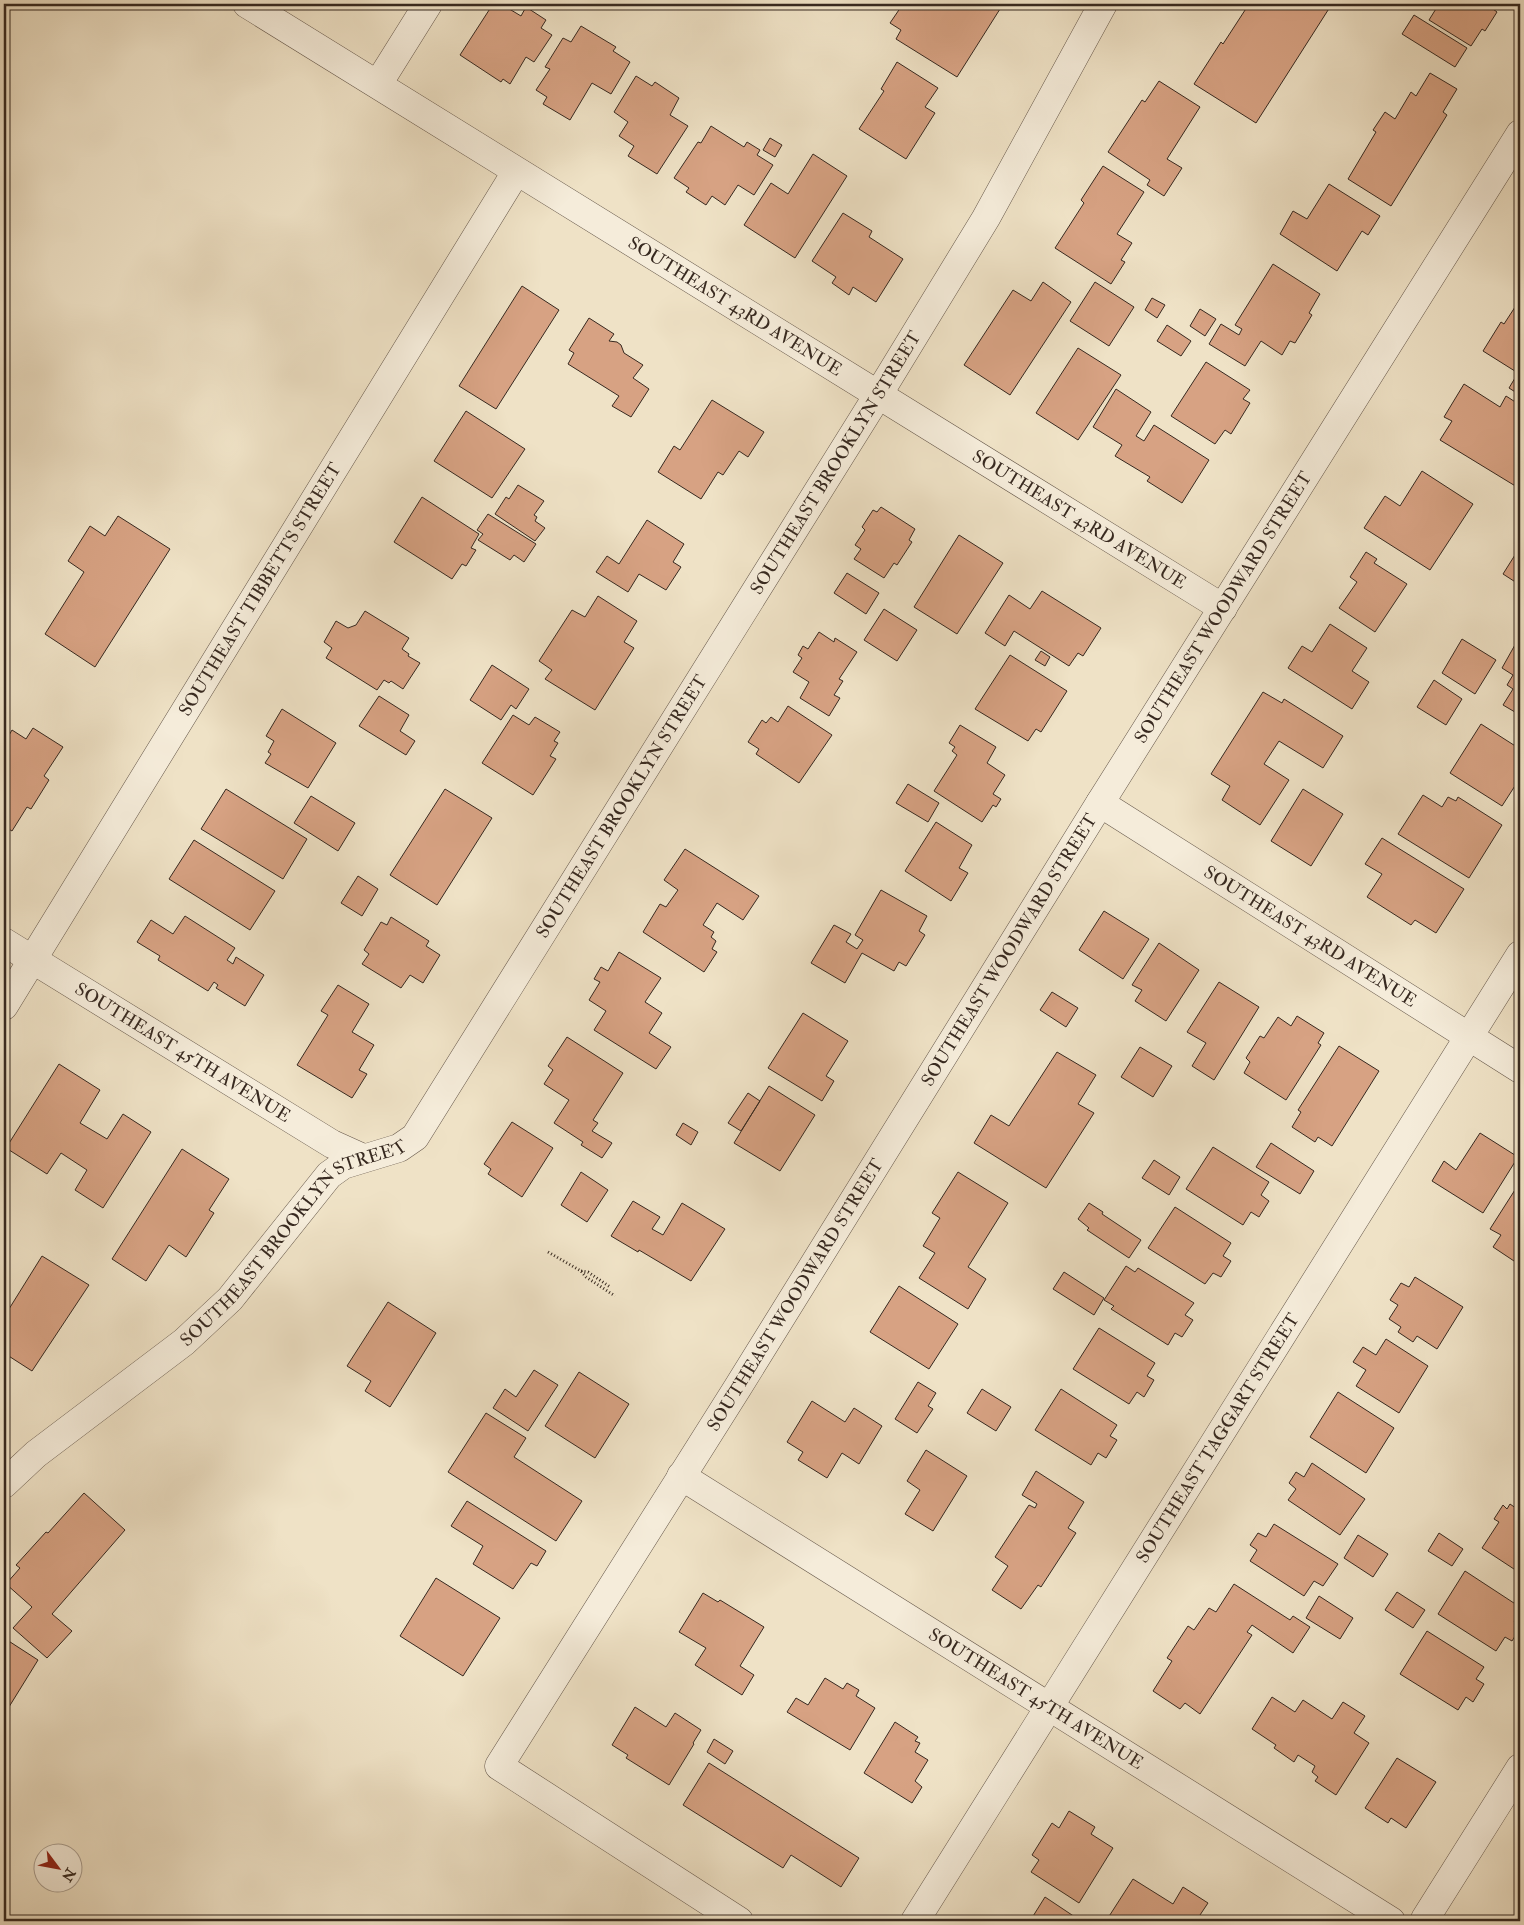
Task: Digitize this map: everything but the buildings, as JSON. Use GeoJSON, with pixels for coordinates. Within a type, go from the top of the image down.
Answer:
{"type":"FeatureCollection","features":[{"type":"Feature","properties":{"kind":"street","name":"SOUTHEAST 43RD AVENUE"},"geometry":{"type":"LineString","coordinates":[[247,4],[1223,608]]}},
{"type":"Feature","properties":{"kind":"street"},"geometry":{"type":"LineString","coordinates":[[378,84],[428,4]]}},
{"type":"Feature","properties":{"kind":"street","name":"SOUTHEAST BROOKLYN STREET"},"geometry":{"type":"LineString","coordinates":[[4,1484],[36,1454],[184,1342],[230,1298],[329,1175],[343,1165],[399,1148],[415,1137],[878,395],[986,218],[1104,4]]}},
{"type":"Feature","properties":{"kind":"street","name":"SOUTHEAST WOODWARD STREET"},"geometry":{"type":"LineString","coordinates":[[739,1921],[499,1766],[738,1387],[1100,803],[1520,134]]}},
{"type":"Feature","properties":{"kind":"street","name":"SOUTHEAST TIBBETTS STREET"},"geometry":{"type":"LineString","coordinates":[[4,1006],[516,172]]}},
{"type":"Feature","properties":{"kind":"street","name":"SOUTHEAST 43RD AVENUE"},"geometry":{"type":"LineString","coordinates":[[1100,803],[1520,1069]]}},
{"type":"Feature","properties":{"kind":"street","name":"SOUTHEAST 45TH AVENUE"},"geometry":{"type":"LineString","coordinates":[[4,942],[332,1144],[363,1158]]}},
{"type":"Feature","properties":{"kind":"street","name":"SOUTHEAST TAGGART STREET"},"geometry":{"type":"LineString","coordinates":[[915,1921],[1520,955]]}},
{"type":"Feature","properties":{"kind":"street","name":"SOUTHEAST 45TH AVENUE"},"geometry":{"type":"LineString","coordinates":[[681,1476],[1391,1921]]}},
{"type":"Feature","properties":{"kind":"street"},"geometry":{"type":"LineString","coordinates":[[1418,1920],[1520,1768]]}},
{"type":"Feature","properties":{"kind":"path"},"geometry":{"type":"LineString","coordinates":[[548,1252],[581,1271],[586,1277],[615,1296]]}},
{"type":"Feature","properties":{"kind":"path"},"geometry":{"type":"LineString","coordinates":[[581,1271],[588,1272],[610,1287]]}}]}
